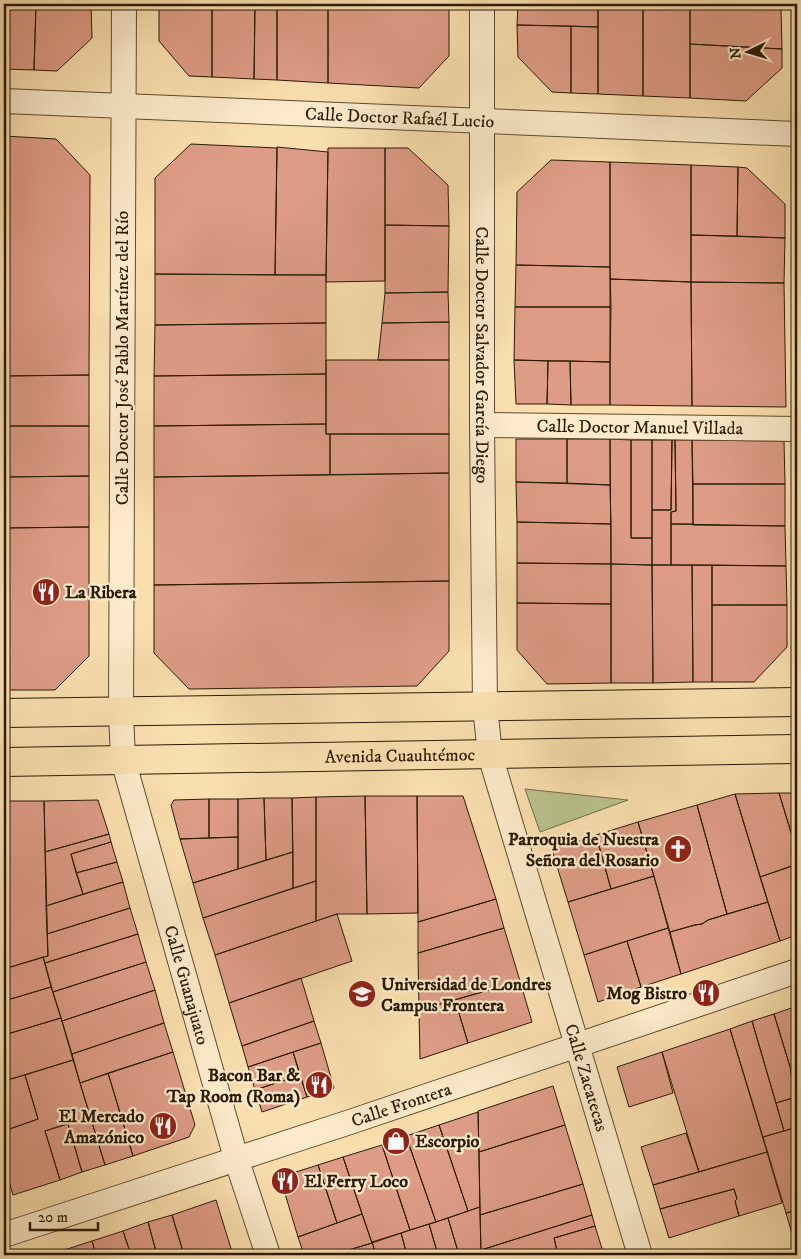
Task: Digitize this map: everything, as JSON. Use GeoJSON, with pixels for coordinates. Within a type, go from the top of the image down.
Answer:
{"type":"FeatureCollection","features":[{"type":"Feature","properties":{"kind":"main road"},"geometry":{"type":"LineString","coordinates":[[4,713],[797,702]]}},
{"type":"Feature","properties":{"kind":"main road","name":"Avenida Cuauhtémoc"},"geometry":{"type":"LineString","coordinates":[[4,762],[797,750]]}},
{"type":"Feature","properties":{"kind":"street","name":"Calle Doctor José Pablo Martínez del Río"},"geometry":{"type":"LineString","coordinates":[[121,712],[124,4]]}},
{"type":"Feature","properties":{"kind":"street","name":"Calle Doctor Salvador García Diego"},"geometry":{"type":"LineString","coordinates":[[482,4],[482,425],[485,706],[490,755]]}},
{"type":"Feature","properties":{"kind":"street","name":"Calle Doctor Rafaél Lucio"},"geometry":{"type":"LineString","coordinates":[[4,101],[797,134]]}},
{"type":"Feature","properties":{"kind":"street","name":"Calle Doctor Manuel Villada"},"geometry":{"type":"LineString","coordinates":[[482,425],[797,428]]}},
{"type":"Feature","properties":{"kind":"street","name":"Calle Guanajuato"},"geometry":{"type":"LineString","coordinates":[[121,712],[123,760],[236,1158],[268,1255]]}},
{"type":"Feature","properties":{"kind":"street","name":"Calle Zacatecas"},"geometry":{"type":"LineString","coordinates":[[490,755],[640,1255]]}},
{"type":"Feature","properties":{"kind":"street","name":"Calle Frontera"},"geometry":{"type":"LineString","coordinates":[[4,1234],[359,1119],[797,971]]}},
{"type":"Feature","properties":{"kind":"street"},"geometry":{"type":"LineString","coordinates":[[4,1246],[6,1255]]}},
{"type":"Feature","properties":{"kind":"green space"},"geometry":{"type":"Polygon","coordinates":[[[525,789],[628,800],[540,832],[525,789]]]}},
{"type":"Feature","properties":{"kind":"building"},"geometry":{"type":"Polygon","coordinates":[[[4,4],[36,4],[34,70],[4,69],[4,4]]]}},
{"type":"Feature","properties":{"kind":"building"},"geometry":{"type":"Polygon","coordinates":[[[36,4],[91,4],[92,38],[57,71],[34,70],[36,4]]]}},
{"type":"Feature","properties":{"kind":"building"},"geometry":{"type":"Polygon","coordinates":[[[159,4],[212,4],[212,77],[189,76],[159,41],[159,4]]]}},
{"type":"Feature","properties":{"kind":"building"},"geometry":{"type":"Polygon","coordinates":[[[212,4],[255,4],[254,79],[212,77],[212,4]]]}},
{"type":"Feature","properties":{"kind":"building"},"geometry":{"type":"Polygon","coordinates":[[[255,4],[277,4],[277,80],[254,79],[255,4]]]}},
{"type":"Feature","properties":{"kind":"building"},"geometry":{"type":"Polygon","coordinates":[[[277,4],[328,4],[328,83],[277,80],[277,4]]]}},
{"type":"Feature","properties":{"kind":"building"},"geometry":{"type":"Polygon","coordinates":[[[328,4],[449,4],[449,56],[419,88],[328,83],[328,4]]]}},
{"type":"Feature","properties":{"kind":"building"},"geometry":{"type":"Polygon","coordinates":[[[518,4],[598,4],[598,27],[517,25],[518,4]]]}},
{"type":"Feature","properties":{"kind":"building"},"geometry":{"type":"Polygon","coordinates":[[[598,4],[643,4],[643,96],[598,94],[598,4]]]}},
{"type":"Feature","properties":{"kind":"building"},"geometry":{"type":"Polygon","coordinates":[[[643,4],[690,4],[690,98],[643,96],[643,4]]]}},
{"type":"Feature","properties":{"kind":"building"},"geometry":{"type":"Polygon","coordinates":[[[690,4],[781,4],[781,9],[703,7],[702,5],[690,4]]]}},
{"type":"Feature","properties":{"kind":"building"},"geometry":{"type":"Polygon","coordinates":[[[690,5],[781,9],[782,49],[690,44],[690,5]]]}},
{"type":"Feature","properties":{"kind":"building"},"geometry":{"type":"Polygon","coordinates":[[[517,25],[571,26],[571,93],[552,92],[518,57],[517,25]]]}},
{"type":"Feature","properties":{"kind":"building"},"geometry":{"type":"Polygon","coordinates":[[[571,26],[598,27],[598,94],[571,93],[571,26]]]}},
{"type":"Feature","properties":{"kind":"building"},"geometry":{"type":"Polygon","coordinates":[[[690,44],[782,49],[782,68],[746,101],[690,98],[690,44]]]}},
{"type":"Feature","properties":{"kind":"building"},"geometry":{"type":"Polygon","coordinates":[[[4,136],[56,139],[90,175],[89,375],[4,376],[4,327],[8,327],[8,275],[4,275],[4,136]]]}},
{"type":"Feature","properties":{"kind":"building"},"geometry":{"type":"Polygon","coordinates":[[[191,144],[277,148],[275,275],[155,274],[155,178],[191,144]]]}},
{"type":"Feature","properties":{"kind":"building"},"geometry":{"type":"Polygon","coordinates":[[[277,147],[328,152],[326,275],[275,275],[277,147]]]}},
{"type":"Feature","properties":{"kind":"building"},"geometry":{"type":"Polygon","coordinates":[[[328,148],[385,148],[385,281],[326,282],[328,148]]]}},
{"type":"Feature","properties":{"kind":"building"},"geometry":{"type":"Polygon","coordinates":[[[385,148],[408,148],[448,185],[449,226],[385,225],[385,148]]]}},
{"type":"Feature","properties":{"kind":"building"},"geometry":{"type":"Polygon","coordinates":[[[551,160],[610,162],[610,267],[516,265],[517,192],[551,160]]]}},
{"type":"Feature","properties":{"kind":"building"},"geometry":{"type":"Polygon","coordinates":[[[610,162],[691,165],[691,282],[610,279],[610,162]]]}},
{"type":"Feature","properties":{"kind":"building"},"geometry":{"type":"Polygon","coordinates":[[[691,165],[738,167],[737,236],[691,235],[691,165]]]}},
{"type":"Feature","properties":{"kind":"building"},"geometry":{"type":"Polygon","coordinates":[[[738,167],[747,168],[785,204],[785,238],[737,236],[738,167]]]}},
{"type":"Feature","properties":{"kind":"building"},"geometry":{"type":"Polygon","coordinates":[[[385,225],[449,226],[448,292],[385,293],[385,225]]]}},
{"type":"Feature","properties":{"kind":"building"},"geometry":{"type":"Polygon","coordinates":[[[691,235],[785,238],[784,283],[691,282],[691,235]]]}},
{"type":"Feature","properties":{"kind":"building"},"geometry":{"type":"Polygon","coordinates":[[[516,265],[610,267],[611,307],[515,307],[516,265]]]}},
{"type":"Feature","properties":{"kind":"building"},"geometry":{"type":"Polygon","coordinates":[[[155,274],[326,275],[326,323],[155,325],[155,274]]]}},
{"type":"Feature","properties":{"kind":"building"},"geometry":{"type":"Polygon","coordinates":[[[4,275],[8,275],[8,327],[4,327],[4,275]]]}},
{"type":"Feature","properties":{"kind":"building"},"geometry":{"type":"Polygon","coordinates":[[[610,279],[691,282],[692,406],[610,405],[610,279]]]}},
{"type":"Feature","properties":{"kind":"building"},"geometry":{"type":"Polygon","coordinates":[[[691,282],[784,283],[786,407],[692,406],[691,282]]]}},
{"type":"Feature","properties":{"kind":"building"},"geometry":{"type":"Polygon","coordinates":[[[448,292],[449,322],[382,323],[385,293],[448,292]]]}},
{"type":"Feature","properties":{"kind":"building"},"geometry":{"type":"Polygon","coordinates":[[[515,307],[611,307],[610,362],[514,360],[515,307]]]}},
{"type":"Feature","properties":{"kind":"building"},"geometry":{"type":"Polygon","coordinates":[[[449,322],[449,360],[378,360],[382,323],[449,322]]]}},
{"type":"Feature","properties":{"kind":"building"},"geometry":{"type":"Polygon","coordinates":[[[326,323],[326,374],[154,376],[155,325],[326,323]]]}},
{"type":"Feature","properties":{"kind":"building"},"geometry":{"type":"Polygon","coordinates":[[[326,360],[449,360],[449,434],[326,434],[326,360]]]}},
{"type":"Feature","properties":{"kind":"building"},"geometry":{"type":"Polygon","coordinates":[[[514,360],[548,361],[547,404],[516,404],[514,360]]]}},
{"type":"Feature","properties":{"kind":"building"},"geometry":{"type":"Polygon","coordinates":[[[548,361],[570,361],[571,405],[547,404],[548,361]]]}},
{"type":"Feature","properties":{"kind":"building"},"geometry":{"type":"Polygon","coordinates":[[[570,361],[610,362],[610,405],[571,405],[570,361]]]}},
{"type":"Feature","properties":{"kind":"building"},"geometry":{"type":"Polygon","coordinates":[[[326,374],[326,424],[154,426],[154,376],[326,374]]]}},
{"type":"Feature","properties":{"kind":"building"},"geometry":{"type":"Polygon","coordinates":[[[89,375],[89,426],[4,426],[4,376],[89,375]]]}},
{"type":"Feature","properties":{"kind":"building"},"geometry":{"type":"Polygon","coordinates":[[[326,424],[326,434],[330,434],[330,475],[154,477],[154,426],[326,424]]]}},
{"type":"Feature","properties":{"kind":"building"},"geometry":{"type":"Polygon","coordinates":[[[4,426],[89,426],[89,476],[4,477],[4,426]]]}},
{"type":"Feature","properties":{"kind":"building"},"geometry":{"type":"Polygon","coordinates":[[[330,434],[449,434],[449,473],[330,475],[330,434]]]}},
{"type":"Feature","properties":{"kind":"building"},"geometry":{"type":"Polygon","coordinates":[[[516,439],[567,439],[567,483],[516,482],[516,439]]]}},
{"type":"Feature","properties":{"kind":"building"},"geometry":{"type":"Polygon","coordinates":[[[567,439],[610,439],[610,485],[567,483],[567,439]]]}},
{"type":"Feature","properties":{"kind":"building"},"geometry":{"type":"Polygon","coordinates":[[[610,439],[631,440],[631,538],[652,538],[652,565],[611,564],[610,439]]]}},
{"type":"Feature","properties":{"kind":"building"},"geometry":{"type":"Polygon","coordinates":[[[631,440],[652,440],[652,538],[631,538],[631,440]]]}},
{"type":"Feature","properties":{"kind":"building"},"geometry":{"type":"Polygon","coordinates":[[[652,440],[672,440],[671,510],[652,510],[652,440]]]}},
{"type":"Feature","properties":{"kind":"building"},"geometry":{"type":"Polygon","coordinates":[[[672,440],[675,440],[676,511],[671,512],[671,565],[652,565],[652,510],[671,510],[672,440]]]}},
{"type":"Feature","properties":{"kind":"building"},"geometry":{"type":"Polygon","coordinates":[[[675,440],[692,440],[693,524],[671,524],[671,512],[676,511],[675,440]]]}},
{"type":"Feature","properties":{"kind":"building"},"geometry":{"type":"Polygon","coordinates":[[[692,440],[784,441],[785,484],[693,484],[692,440]]]}},
{"type":"Feature","properties":{"kind":"building"},"geometry":{"type":"Polygon","coordinates":[[[449,473],[449,581],[154,585],[154,477],[449,473]]]}},
{"type":"Feature","properties":{"kind":"building"},"geometry":{"type":"Polygon","coordinates":[[[89,476],[89,527],[4,528],[4,477],[89,476]]]}},
{"type":"Feature","properties":{"kind":"building"},"geometry":{"type":"Polygon","coordinates":[[[516,482],[610,485],[611,524],[517,522],[516,482]]]}},
{"type":"Feature","properties":{"kind":"building"},"geometry":{"type":"Polygon","coordinates":[[[693,484],[785,484],[785,526],[693,525],[693,484]]]}},
{"type":"Feature","properties":{"kind":"building"},"geometry":{"type":"Polygon","coordinates":[[[517,522],[611,524],[611,564],[517,563],[517,522]]]}},
{"type":"Feature","properties":{"kind":"building"},"geometry":{"type":"Polygon","coordinates":[[[671,524],[785,526],[786,566],[671,565],[671,524]]]}},
{"type":"Feature","properties":{"kind":"building","name":"La Ribera"},"geometry":{"type":"Polygon","coordinates":[[[89,527],[89,656],[55,690],[4,690],[4,528],[89,527]]]}},
{"type":"Feature","properties":{"kind":"building"},"geometry":{"type":"Polygon","coordinates":[[[517,563],[611,564],[611,604],[517,603],[517,563]]]}},
{"type":"Feature","properties":{"kind":"building"},"geometry":{"type":"Polygon","coordinates":[[[611,564],[652,565],[653,683],[611,683],[611,564]]]}},
{"type":"Feature","properties":{"kind":"building"},"geometry":{"type":"Polygon","coordinates":[[[652,565],[692,565],[693,682],[653,683],[652,565]]]}},
{"type":"Feature","properties":{"kind":"building"},"geometry":{"type":"Polygon","coordinates":[[[692,565],[712,565],[712,682],[693,682],[692,565]]]}},
{"type":"Feature","properties":{"kind":"building"},"geometry":{"type":"Polygon","coordinates":[[[712,565],[786,566],[787,605],[712,605],[712,565]]]}},
{"type":"Feature","properties":{"kind":"building"},"geometry":{"type":"Polygon","coordinates":[[[449,581],[449,651],[417,686],[189,689],[154,653],[154,585],[449,581]]]}},
{"type":"Feature","properties":{"kind":"building"},"geometry":{"type":"Polygon","coordinates":[[[517,603],[611,604],[611,683],[547,684],[517,650],[517,603]]]}},
{"type":"Feature","properties":{"kind":"building"},"geometry":{"type":"Polygon","coordinates":[[[712,605],[787,605],[787,647],[754,682],[712,682],[712,605]]]}},
{"type":"Feature","properties":{"kind":"building"},"geometry":{"type":"Polygon","coordinates":[[[779,793],[797,852],[797,864],[760,877],[735,794],[779,793]]]}},
{"type":"Feature","properties":{"kind":"building"},"geometry":{"type":"Polygon","coordinates":[[[779,793],[797,793],[797,852],[779,793]]]}},
{"type":"Feature","properties":{"kind":"building"},"geometry":{"type":"Polygon","coordinates":[[[735,794],[768,902],[727,914],[697,805],[735,794]]]}},
{"type":"Feature","properties":{"kind":"building"},"geometry":{"type":"Polygon","coordinates":[[[365,796],[417,796],[418,913],[367,914],[365,796]]]}},
{"type":"Feature","properties":{"kind":"building"},"geometry":{"type":"Polygon","coordinates":[[[365,796],[367,914],[337,914],[316,921],[316,797],[365,796]]]}},
{"type":"Feature","properties":{"kind":"building"},"geometry":{"type":"Polygon","coordinates":[[[417,796],[463,796],[496,899],[418,922],[417,796]]]}},
{"type":"Feature","properties":{"kind":"building"},"geometry":{"type":"Polygon","coordinates":[[[316,797],[316,881],[293,888],[292,798],[316,797]]]}},
{"type":"Feature","properties":{"kind":"building"},"geometry":{"type":"Polygon","coordinates":[[[264,798],[266,860],[238,869],[238,799],[264,798]]]}},
{"type":"Feature","properties":{"kind":"building"},"geometry":{"type":"Polygon","coordinates":[[[264,798],[292,798],[293,852],[266,860],[264,798]]]}},
{"type":"Feature","properties":{"kind":"building"},"geometry":{"type":"Polygon","coordinates":[[[209,799],[209,838],[180,839],[171,805],[174,800],[209,799]]]}},
{"type":"Feature","properties":{"kind":"building"},"geometry":{"type":"Polygon","coordinates":[[[209,799],[238,799],[238,837],[209,838],[209,799]]]}},
{"type":"Feature","properties":{"kind":"building"},"geometry":{"type":"Polygon","coordinates":[[[98,800],[109,834],[45,852],[44,801],[98,800]]]}},
{"type":"Feature","properties":{"kind":"building"},"geometry":{"type":"Polygon","coordinates":[[[4,801],[44,801],[48,956],[4,969],[4,801]]]}},
{"type":"Feature","properties":{"kind":"building","name":"Parroquia de Nuestra Señora del Rosario"},"geometry":{"type":"Polygon","coordinates":[[[697,805],[727,914],[702,924],[670,932],[638,822],[697,805]]]}},
{"type":"Feature","properties":{"kind":"building"},"geometry":{"type":"Polygon","coordinates":[[[638,822],[654,876],[611,889],[596,835],[638,822]]]}},
{"type":"Feature","properties":{"kind":"building"},"geometry":{"type":"Polygon","coordinates":[[[109,834],[111,842],[71,854],[83,894],[46,906],[45,852],[109,834]]]}},
{"type":"Feature","properties":{"kind":"building"},"geometry":{"type":"Polygon","coordinates":[[[596,835],[611,889],[568,902],[552,850],[596,835]]]}},
{"type":"Feature","properties":{"kind":"building"},"geometry":{"type":"Polygon","coordinates":[[[238,837],[238,869],[193,883],[180,839],[238,837]]]}},
{"type":"Feature","properties":{"kind":"building"},"geometry":{"type":"Polygon","coordinates":[[[111,842],[117,862],[76,873],[71,854],[111,842]]]}},
{"type":"Feature","properties":{"kind":"building"},"geometry":{"type":"Polygon","coordinates":[[[293,852],[293,888],[203,918],[193,883],[293,852]]]}},
{"type":"Feature","properties":{"kind":"building"},"geometry":{"type":"Polygon","coordinates":[[[117,862],[123,882],[83,894],[76,873],[117,862]]]}},
{"type":"Feature","properties":{"kind":"building"},"geometry":{"type":"Polygon","coordinates":[[[796,865],[797,935],[780,941],[760,877],[796,865]]]}},
{"type":"Feature","properties":{"kind":"building"},"geometry":{"type":"Polygon","coordinates":[[[654,876],[668,928],[584,955],[568,902],[654,876]]]}},
{"type":"Feature","properties":{"kind":"building"},"geometry":{"type":"Polygon","coordinates":[[[316,881],[316,921],[215,955],[203,918],[316,881]]]}},
{"type":"Feature","properties":{"kind":"building"},"geometry":{"type":"Polygon","coordinates":[[[123,882],[130,908],[47,934],[46,906],[123,882]]]}},
{"type":"Feature","properties":{"kind":"building"},"geometry":{"type":"Polygon","coordinates":[[[496,899],[504,928],[418,953],[418,922],[496,899]]]}},
{"type":"Feature","properties":{"kind":"building"},"geometry":{"type":"Polygon","coordinates":[[[768,902],[780,941],[681,974],[670,932],[702,924],[708,920],[768,902]]]}},
{"type":"Feature","properties":{"kind":"building"},"geometry":{"type":"Polygon","coordinates":[[[130,908],[138,934],[45,963],[43,957],[48,956],[47,934],[130,908]]]}},
{"type":"Feature","properties":{"kind":"building"},"geometry":{"type":"Polygon","coordinates":[[[337,914],[352,961],[229,1003],[215,955],[337,914]]]}},
{"type":"Feature","properties":{"kind":"building"},"geometry":{"type":"Polygon","coordinates":[[[504,928],[520,981],[419,1010],[418,953],[504,928]]]}},
{"type":"Feature","properties":{"kind":"building"},"geometry":{"type":"Polygon","coordinates":[[[668,928],[681,974],[641,987],[627,941],[668,928]]]}},
{"type":"Feature","properties":{"kind":"building"},"geometry":{"type":"Polygon","coordinates":[[[138,934],[146,962],[53,992],[45,963],[138,934]]]}},
{"type":"Feature","properties":{"kind":"building"},"geometry":{"type":"Polygon","coordinates":[[[627,941],[641,987],[598,1002],[584,955],[627,941]]]}},
{"type":"Feature","properties":{"kind":"building"},"geometry":{"type":"Polygon","coordinates":[[[43,957],[51,987],[4,1001],[4,969],[43,957]]]}},
{"type":"Feature","properties":{"kind":"building"},"geometry":{"type":"Polygon","coordinates":[[[146,962],[155,990],[62,1021],[53,992],[146,962]]]}},
{"type":"Feature","properties":{"kind":"building"},"geometry":{"type":"Polygon","coordinates":[[[301,978],[314,1021],[242,1046],[229,1003],[301,978]]]}},
{"type":"Feature","properties":{"kind":"building"},"geometry":{"type":"Polygon","coordinates":[[[520,981],[532,1022],[468,1043],[455,1000],[520,981]]]}},
{"type":"Feature","properties":{"kind":"building"},"geometry":{"type":"Polygon","coordinates":[[[51,987],[61,1018],[4,1035],[4,1001],[51,987]]]}},
{"type":"Feature","properties":{"kind":"building"},"geometry":{"type":"Polygon","coordinates":[[[155,990],[164,1023],[72,1054],[62,1021],[155,990]]]}},
{"type":"Feature","properties":{"kind":"building"},"geometry":{"type":"Polygon","coordinates":[[[455,1000],[468,1043],[420,1059],[419,1010],[455,1000]]]}},
{"type":"Feature","properties":{"kind":"building"},"geometry":{"type":"Polygon","coordinates":[[[797,1006],[797,1068],[791,1070],[774,1014],[797,1006]]]}},
{"type":"Feature","properties":{"kind":"building"},"geometry":{"type":"Polygon","coordinates":[[[774,1014],[797,1095],[796,1097],[776,1103],[752,1021],[774,1014]]]}},
{"type":"Feature","properties":{"kind":"building"},"geometry":{"type":"Polygon","coordinates":[[[61,1018],[73,1060],[4,1081],[4,1035],[61,1018]]]}},
{"type":"Feature","properties":{"kind":"building"},"geometry":{"type":"Polygon","coordinates":[[[314,1021],[321,1043],[248,1067],[242,1046],[314,1021]]]}},
{"type":"Feature","properties":{"kind":"building"},"geometry":{"type":"Polygon","coordinates":[[[752,1021],[784,1131],[763,1137],[730,1029],[752,1021]]]}},
{"type":"Feature","properties":{"kind":"building"},"geometry":{"type":"Polygon","coordinates":[[[164,1023],[173,1052],[80,1083],[72,1054],[164,1023]]]}},
{"type":"Feature","properties":{"kind":"building"},"geometry":{"type":"Polygon","coordinates":[[[730,1029],[767,1152],[699,1172],[662,1052],[730,1029]]]}},
{"type":"Feature","properties":{"kind":"building"},"geometry":{"type":"Polygon","coordinates":[[[321,1043],[334,1088],[307,1097],[293,1052],[321,1043]]]}},
{"type":"Feature","properties":{"kind":"building"},"geometry":{"type":"Polygon","coordinates":[[[173,1052],[195,1125],[189,1137],[133,1156],[108,1073],[173,1052]]]}},
{"type":"Feature","properties":{"kind":"building"},"geometry":{"type":"Polygon","coordinates":[[[293,1052],[300,1075],[255,1090],[248,1067],[293,1052]]]}},
{"type":"Feature","properties":{"kind":"building"},"geometry":{"type":"Polygon","coordinates":[[[662,1052],[673,1093],[629,1107],[617,1067],[662,1052]]]}},
{"type":"Feature","properties":{"kind":"building"},"geometry":{"type":"Polygon","coordinates":[[[73,1060],[90,1116],[45,1131],[60,1180],[13,1195],[4,1165],[4,1131],[38,1119],[25,1075],[73,1060]]]}},
{"type":"Feature","properties":{"kind":"building"},"geometry":{"type":"Polygon","coordinates":[[[797,1068],[797,1097],[796,1097],[790,1070],[797,1068]]]}},
{"type":"Feature","properties":{"kind":"building"},"geometry":{"type":"Polygon","coordinates":[[[108,1073],[133,1156],[105,1165],[80,1083],[108,1073]]]}},
{"type":"Feature","properties":{"kind":"building"},"geometry":{"type":"Polygon","coordinates":[[[25,1075],[38,1119],[4,1131],[4,1081],[25,1075]]]}},
{"type":"Feature","properties":{"kind":"building"},"geometry":{"type":"Polygon","coordinates":[[[300,1075],[307,1097],[262,1112],[255,1090],[300,1075]]]}},
{"type":"Feature","properties":{"kind":"building"},"geometry":{"type":"Polygon","coordinates":[[[553,1086],[565,1125],[479,1152],[478,1111],[553,1086]]]}},
{"type":"Feature","properties":{"kind":"building"},"geometry":{"type":"Polygon","coordinates":[[[797,1097],[797,1127],[784,1131],[776,1103],[797,1097]]]}},
{"type":"Feature","properties":{"kind":"building"},"geometry":{"type":"Polygon","coordinates":[[[478,1112],[480,1207],[468,1211],[439,1125],[478,1112]]]}},
{"type":"Feature","properties":{"kind":"building"},"geometry":{"type":"Polygon","coordinates":[[[90,1116],[105,1165],[82,1172],[68,1124],[90,1116]]]}},
{"type":"Feature","properties":{"kind":"building"},"geometry":{"type":"Polygon","coordinates":[[[68,1124],[82,1172],[60,1180],[45,1131],[68,1124]]]}},
{"type":"Feature","properties":{"kind":"building"},"geometry":{"type":"Polygon","coordinates":[[[439,1125],[468,1211],[436,1222],[406,1136],[439,1125]]]}},
{"type":"Feature","properties":{"kind":"building"},"geometry":{"type":"Polygon","coordinates":[[[565,1125],[583,1184],[480,1215],[479,1152],[565,1125]]]}},
{"type":"Feature","properties":{"kind":"building"},"geometry":{"type":"Polygon","coordinates":[[[797,1127],[797,1210],[786,1213],[763,1137],[797,1127]]]}},
{"type":"Feature","properties":{"kind":"building"},"geometry":{"type":"Polygon","coordinates":[[[686,1133],[699,1172],[653,1185],[641,1147],[686,1133]]]}},
{"type":"Feature","properties":{"kind":"building"},"geometry":{"type":"Polygon","coordinates":[[[406,1136],[436,1222],[410,1230],[382,1145],[406,1136]]]}},
{"type":"Feature","properties":{"kind":"building"},"geometry":{"type":"Polygon","coordinates":[[[382,1145],[410,1230],[372,1243],[343,1157],[382,1145]]]}},
{"type":"Feature","properties":{"kind":"building"},"geometry":{"type":"Polygon","coordinates":[[[767,1152],[782,1203],[739,1216],[734,1189],[660,1209],[653,1185],[767,1152]]]}},
{"type":"Feature","properties":{"kind":"building"},"geometry":{"type":"Polygon","coordinates":[[[343,1157],[362,1214],[337,1223],[318,1165],[343,1157]]]}},
{"type":"Feature","properties":{"kind":"building"},"geometry":{"type":"Polygon","coordinates":[[[318,1165],[337,1223],[298,1237],[280,1177],[318,1165]]]}},
{"type":"Feature","properties":{"kind":"building"},"geometry":{"type":"Polygon","coordinates":[[[583,1184],[592,1215],[481,1250],[480,1215],[583,1184]]]}},
{"type":"Feature","properties":{"kind":"building"},"geometry":{"type":"Polygon","coordinates":[[[734,1189],[739,1216],[669,1238],[660,1209],[734,1189]]]}},
{"type":"Feature","properties":{"kind":"building"},"geometry":{"type":"Polygon","coordinates":[[[216,1200],[233,1255],[184,1255],[172,1215],[216,1200]]]}},
{"type":"Feature","properties":{"kind":"building"},"geometry":{"type":"Polygon","coordinates":[[[480,1207],[481,1255],[459,1255],[448,1218],[480,1207]]]}},
{"type":"Feature","properties":{"kind":"building"},"geometry":{"type":"Polygon","coordinates":[[[797,1210],[797,1251],[786,1213],[797,1210]]]}},
{"type":"Feature","properties":{"kind":"building"},"geometry":{"type":"Polygon","coordinates":[[[362,1214],[372,1243],[332,1255],[304,1255],[298,1237],[362,1214]]]}},
{"type":"Feature","properties":{"kind":"building"},"geometry":{"type":"Polygon","coordinates":[[[172,1215],[184,1255],[157,1255],[148,1222],[172,1215]]]}},
{"type":"Feature","properties":{"kind":"building"},"geometry":{"type":"Polygon","coordinates":[[[592,1215],[595,1226],[554,1238],[558,1255],[481,1255],[481,1250],[592,1215]]]}},
{"type":"Feature","properties":{"kind":"building"},"geometry":{"type":"Polygon","coordinates":[[[448,1218],[459,1255],[438,1255],[429,1224],[448,1218]]]}},
{"type":"Feature","properties":{"kind":"building"},"geometry":{"type":"Polygon","coordinates":[[[148,1222],[157,1255],[131,1255],[123,1231],[148,1222]]]}},
{"type":"Feature","properties":{"kind":"building"},"geometry":{"type":"Polygon","coordinates":[[[429,1224],[438,1255],[407,1255],[401,1233],[429,1224]]]}},
{"type":"Feature","properties":{"kind":"building"},"geometry":{"type":"Polygon","coordinates":[[[595,1226],[604,1255],[558,1255],[554,1238],[595,1226]]]}},
{"type":"Feature","properties":{"kind":"building"},"geometry":{"type":"Polygon","coordinates":[[[123,1231],[131,1255],[96,1255],[92,1241],[123,1231]]]}},
{"type":"Feature","properties":{"kind":"building"},"geometry":{"type":"Polygon","coordinates":[[[401,1233],[407,1255],[376,1255],[372,1242],[401,1233]]]}},
{"type":"Feature","properties":{"kind":"building"},"geometry":{"type":"Polygon","coordinates":[[[92,1241],[96,1255],[62,1255],[61,1251],[92,1241]]]}},
{"type":"Feature","properties":{"kind":"building"},"geometry":{"type":"Polygon","coordinates":[[[372,1243],[376,1255],[332,1255],[372,1243]]]}},
{"type":"Feature","properties":{"kind":"place","name":"La Ribera"},"geometry":{"type":"Point","coordinates":[46,592]}},
{"type":"Feature","properties":{"kind":"place","name":"Parroquia de Nuestra Señora del Rosario"},"geometry":{"type":"Point","coordinates":[678,849]}},
{"type":"Feature","properties":{"kind":"place","name":"Mog Bistro"},"geometry":{"type":"Point","coordinates":[706,993]}},
{"type":"Feature","properties":{"kind":"place","name":"Universidad de Londres Campus Frontera"},"geometry":{"type":"Point","coordinates":[362,994]}},
{"type":"Feature","properties":{"kind":"place","name":"Bacon Bar & Tap Room (Roma)"},"geometry":{"type":"Point","coordinates":[319,1085]}},
{"type":"Feature","properties":{"kind":"place","name":"El Mercado Amazónico"},"geometry":{"type":"Point","coordinates":[163,1126]}},
{"type":"Feature","properties":{"kind":"place","name":"Escorpio"},"geometry":{"type":"Point","coordinates":[396,1141]}},
{"type":"Feature","properties":{"kind":"place","name":"El Ferry Loco"},"geometry":{"type":"Point","coordinates":[285,1181]}}]}
